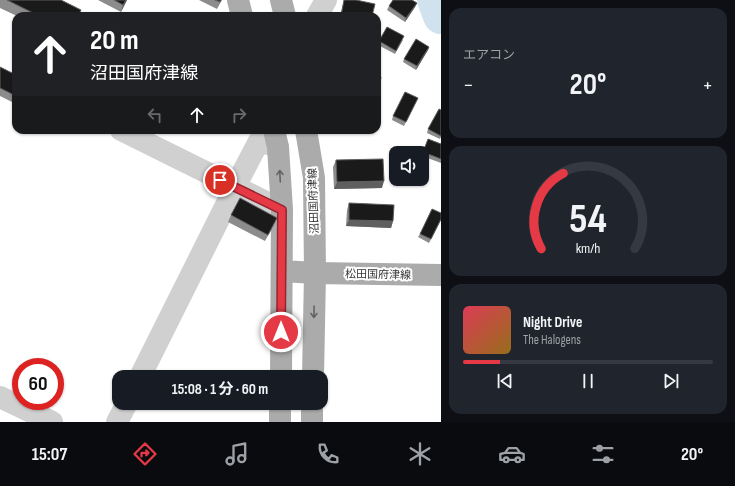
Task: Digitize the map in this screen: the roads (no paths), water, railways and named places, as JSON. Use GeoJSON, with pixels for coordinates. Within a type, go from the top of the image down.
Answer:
{"type":"FeatureCollection","features":[{"type":"Feature","properties":{"kind":"main road"},"geometry":{"type":"LineString","coordinates":[[238,0],[241,12]]}},
{"type":"Feature","properties":{"kind":"main road"},"geometry":{"type":"LineString","coordinates":[[281,0],[284,12]]}},
{"type":"Feature","properties":{"kind":"main road","name":"沼田国府津線"},"geometry":{"type":"LineString","coordinates":[[307,134],[314,178],[315,273]]}},
{"type":"Feature","properties":{"kind":"main road"},"geometry":{"type":"LineString","coordinates":[[276,138],[282,210],[281,370]]}},
{"type":"Feature","properties":{"kind":"main road","name":"松田国府津線"},"geometry":{"type":"LineString","coordinates":[[282,271],[441,275]]}},
{"type":"Feature","properties":{"kind":"main road"},"geometry":{"type":"LineString","coordinates":[[313,370],[315,273]]}},
{"type":"Feature","properties":{"kind":"main road"},"geometry":{"type":"LineString","coordinates":[[280,410],[280,422]]}},
{"type":"Feature","properties":{"kind":"main road"},"geometry":{"type":"LineString","coordinates":[[312,410],[312,422]]}},
{"type":"Feature","properties":{"kind":"street"},"geometry":{"type":"LineString","coordinates":[[319,12],[326,0]]}},
{"type":"Feature","properties":{"kind":"street"},"geometry":{"type":"LineString","coordinates":[[129,134],[282,210]]}},
{"type":"Feature","properties":{"kind":"street"},"geometry":{"type":"LineString","coordinates":[[143,370],[235,186],[259,142],[276,138]]}},
{"type":"Feature","properties":{"kind":"street"},"geometry":{"type":"LineString","coordinates":[[0,397],[52,422]]}},
{"type":"Feature","properties":{"kind":"street"},"geometry":{"type":"LineString","coordinates":[[117,422],[123,410]]}},
{"type":"Feature","properties":{"kind":"waterway"},"geometry":{"type":"LineString","coordinates":[[435,0],[441,16]]}}]}
